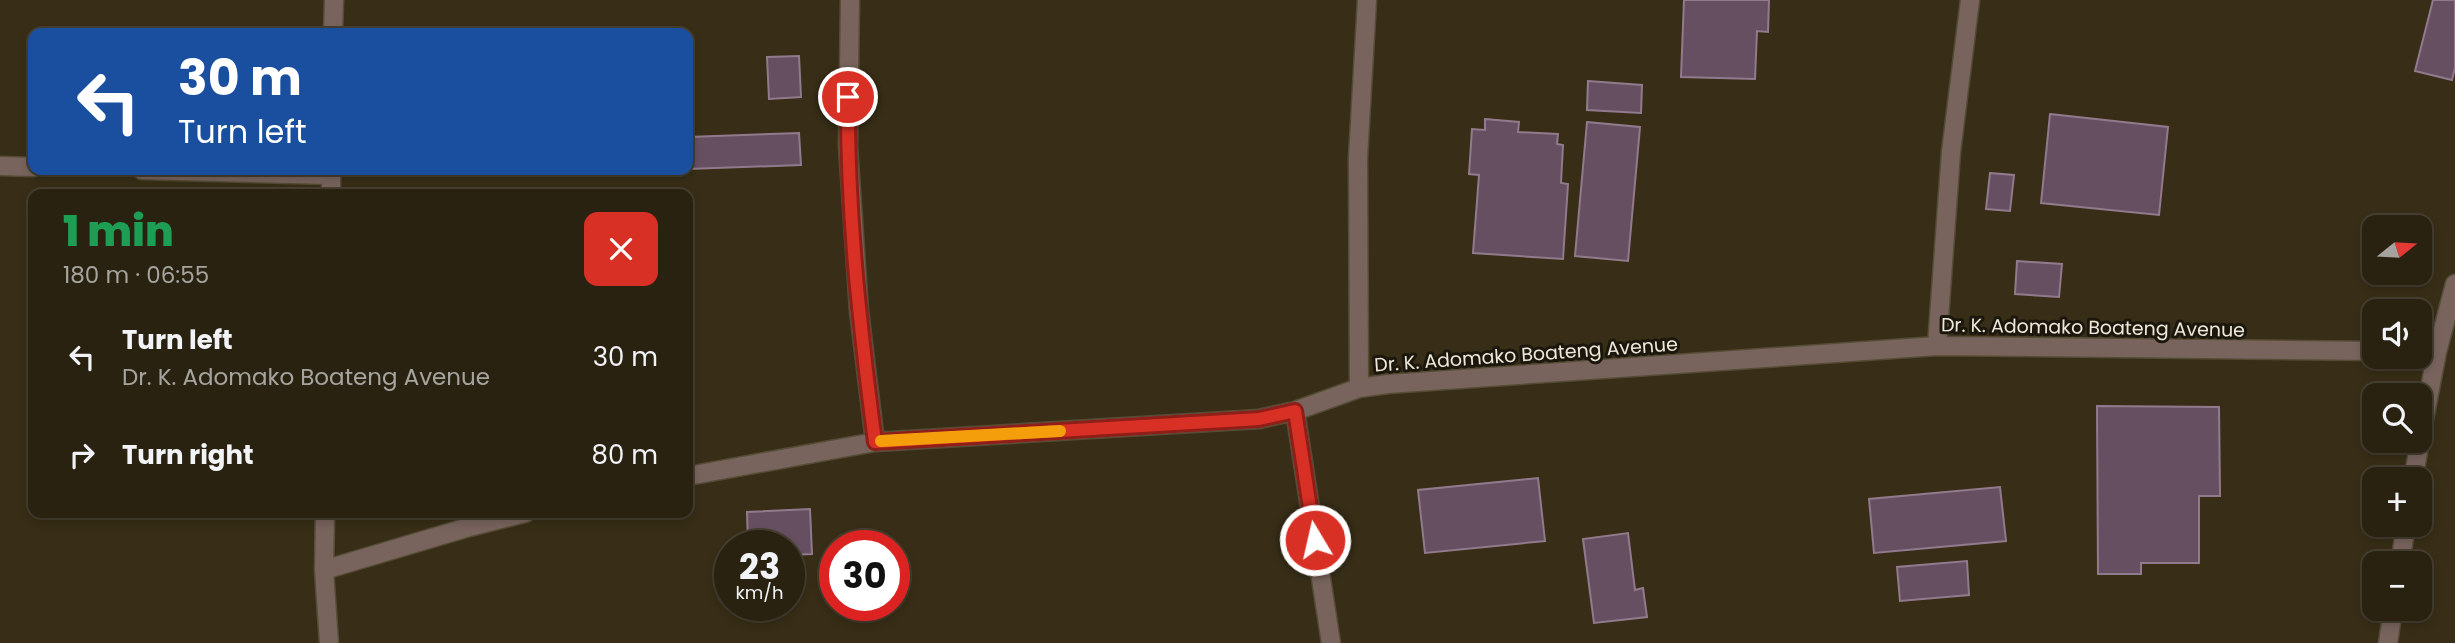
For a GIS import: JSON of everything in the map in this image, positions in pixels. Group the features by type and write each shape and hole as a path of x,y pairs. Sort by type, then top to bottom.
{"street":[{"path":"333,28 334,0"},
{"path":"849,0 848,146 859,311 875,442"},
{"path":"1359,388 1358,158 1367,0"},
{"path":"1937,346 1951,152 1970,0"},
{"path":"0,166 28,167"},
{"path":"2432,342 2455,284"},
{"name":"Dr. K. Adomako Boateng Avenue","path":"693,475 875,442 1259,419 1295,411 1359,388 1402,383 1937,346 2362,351"},
{"path":"1295,411 1331,643"},
{"path":"325,518 324,570 329,643"},
{"path":"324,570 505,518"},
{"path":"2388,643 2391,621"}],"building":[{"path":"1684,0 1769,0 1768,32 1757,31 1755,79 1681,77"},
{"path":"2433,0 2455,0 2455,68 2452,80 2415,71"},
{"path":"799,56 801,97 769,99 767,57"},
{"path":"1588,81 1642,85 1641,113 1587,110"},
{"path":"2050,114 2168,127 2159,215 2041,203"},
{"path":"1485,119 1519,122 1518,132 1558,134 1557,144 1563,145 1561,183 1568,184 1563,259 1473,253 1479,175 1469,174 1472,129 1485,130"},
{"path":"1587,122 1640,127 1628,261 1575,256"},
{"path":"799,133 801,165 693,169 693,137"},
{"path":"1990,173 2014,175 2010,211 1986,209"},
{"path":"2017,261 2062,264 2059,297 2015,294"},
{"path":"2097,406 2219,407 2220,496 2199,496 2199,563 2141,563 2141,574 2098,574"},
{"path":"1538,478 1545,541 1425,553 1418,490"},
{"path":"2000,487 2006,541 1874,553 1869,499"},
{"path":"810,509 812,554 805,554 805,530 748,530 747,512"},
{"path":"1628,533 1635,590 1643,588 1647,617 1594,623 1583,539"},
{"path":"1967,561 1969,595 1900,601 1897,567"}],"slow traffic":[{"path":"881,441 1060,431"}],"route":[{"path":"848,97 848,146 859,311 875,442 1259,419 1295,411 1315,540"}]}
